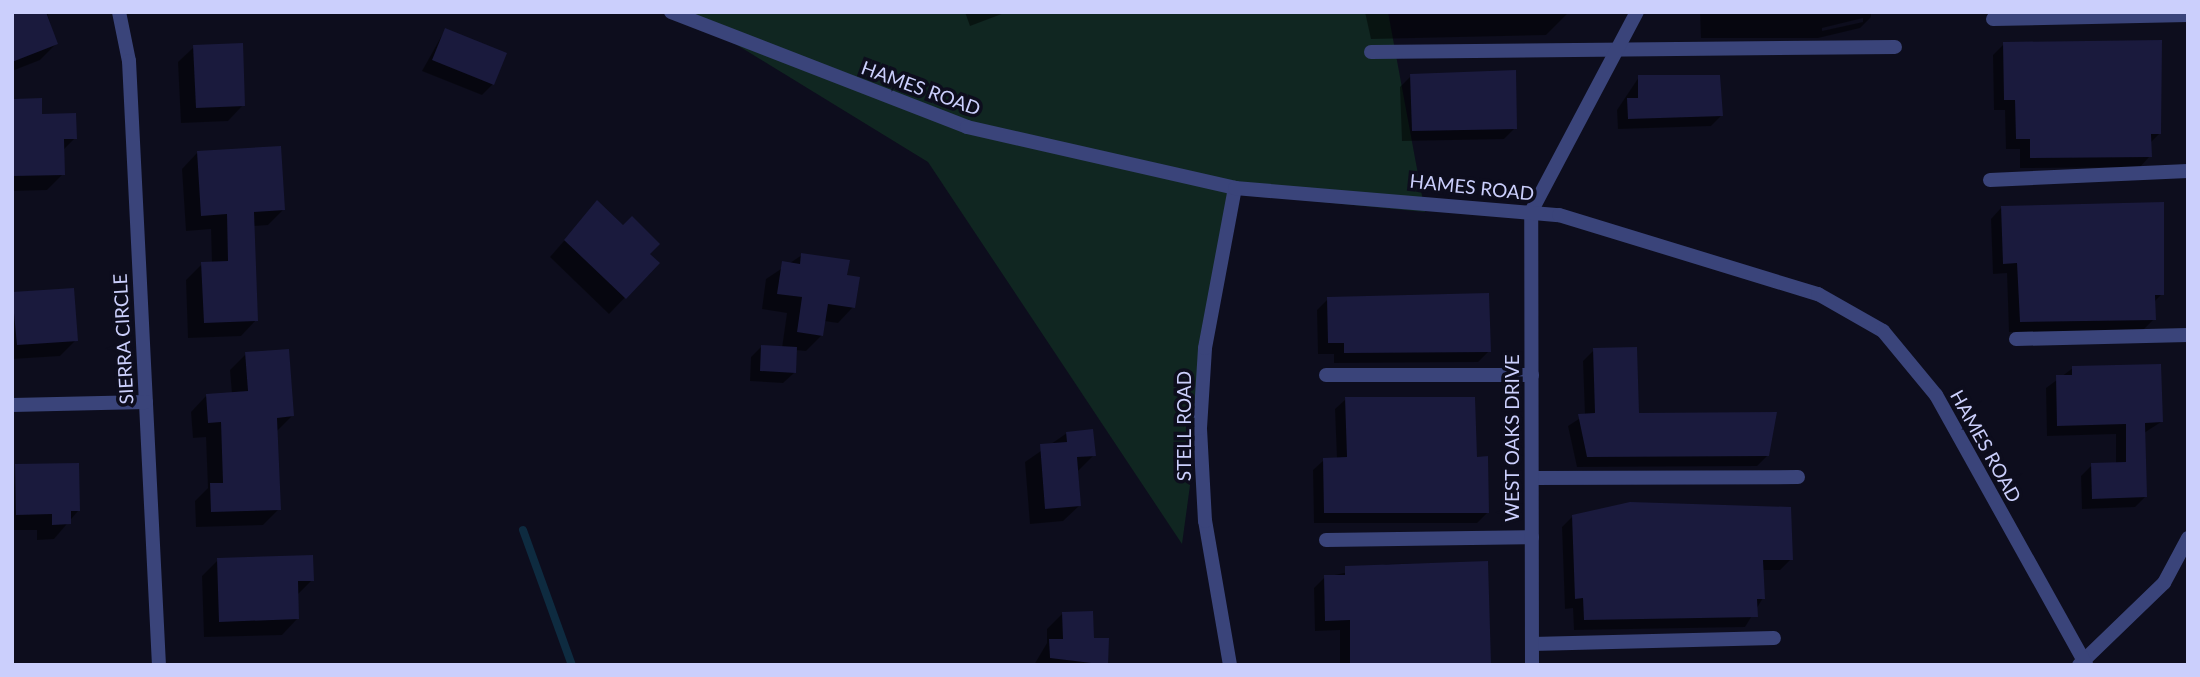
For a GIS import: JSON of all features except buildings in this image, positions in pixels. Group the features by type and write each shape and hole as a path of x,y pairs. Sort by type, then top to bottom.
{"street":[{"name":"SIERRA CIRCLE","path":"119,12 129,61 159,665"},
{"name":"HAMES ROAD","path":"671,12 967,127 1235,188 1531,212 1634,233 1818,294 1883,331 1936,395 1973,455 2083,663"},
{"path":"1531,212 1637,12"},
{"path":"1993,19 2188,15"},
{"path":"1371,52 1616,52 1895,47"},
{"path":"1990,180 2188,171"},
{"name":"STELL ROAD","path":"1230,665 1205,521 1200,428 1205,348 1235,188"},
{"name":"WEST OAKS DRIVE","path":"1531,212 1532,665"},
{"path":"2016,339 2188,335"},
{"path":"1326,375 1532,375"},
{"path":"12,405 146,402"},
{"path":"1532,478 1798,477"},
{"path":"1326,540 1532,537"},
{"path":"2083,663 2164,583 2188,538"},
{"path":"1532,644 1774,638"}],"green space":[{"path":"683,12 1388,12 1425,212 1230,193 1182,544 928,162"}],"waterway":[{"path":"523,530 572,665"}]}
